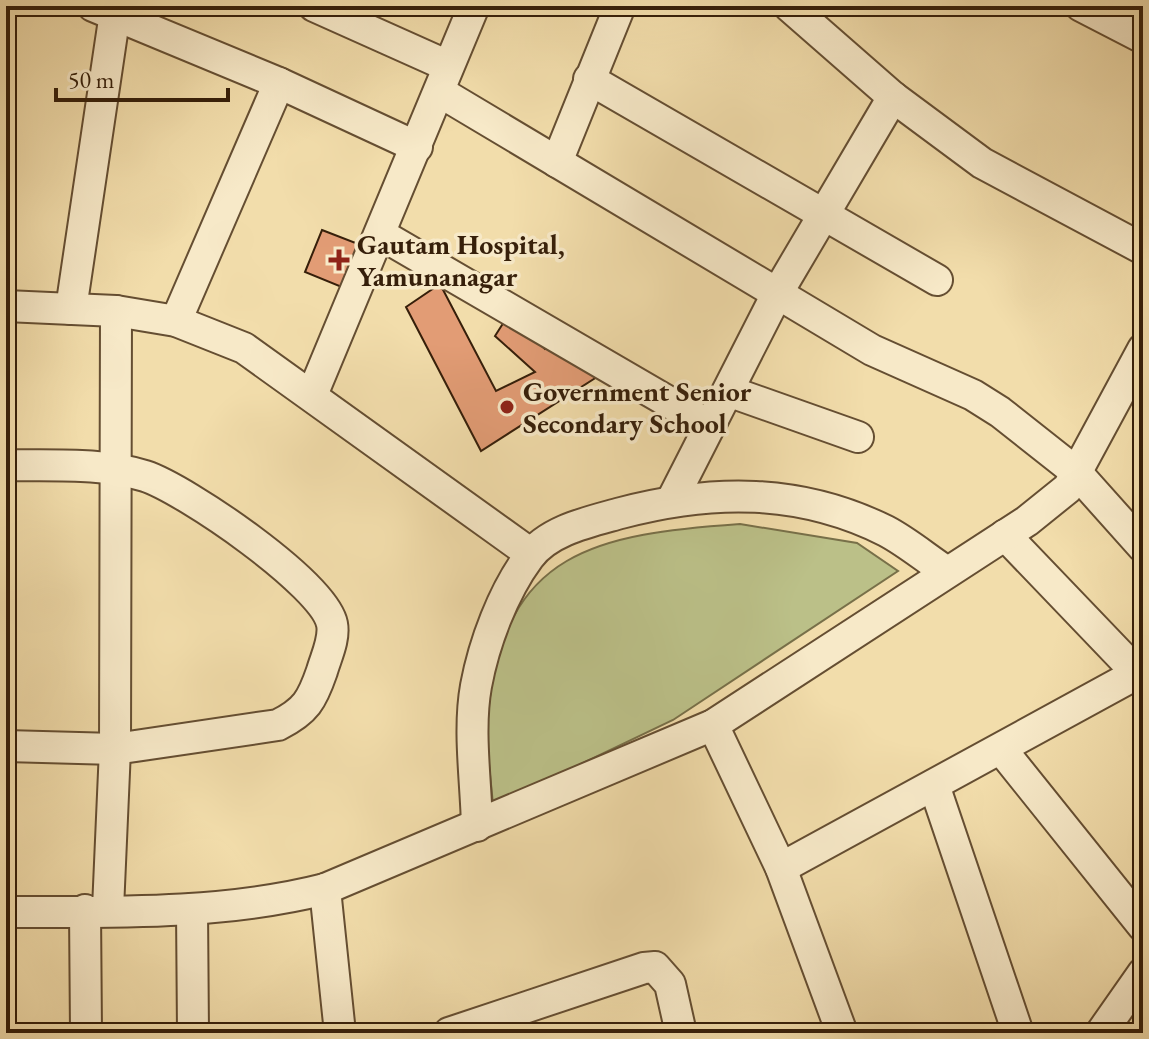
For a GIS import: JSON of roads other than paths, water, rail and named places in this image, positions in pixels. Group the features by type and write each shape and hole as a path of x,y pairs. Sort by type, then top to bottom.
{"street":[{"path":"314,6 361,17 557,162 872,350 973,395 1038,440 1076,472 1143,547"},
{"path":"312,395 474,6"},
{"path":"557,162 620,6"},
{"path":"789,6 821,18 893,97 982,163 1143,249"},
{"path":"1081,6 1143,38"},
{"path":"71,309 104,9 279,83 417,147"},
{"path":"589,79 822,217 937,280"},
{"path":"176,321 279,83"},
{"path":"672,500 778,292 893,97"},
{"path":"380,234 710,426"},
{"path":"6,306 116,311 176,321 244,348 531,554"},
{"path":"86,1033 96,910 115,749 116,311"},
{"path":"6,912 192,909 290,898 325,889 713,725 1005,535 1068,488 1076,472 1132,398 1143,349"},
{"path":"728,391 858,437"},
{"path":"6,465 118,471 144,476 199,502 313,594 327,609 333,627 314,693 301,714 278,725 115,749 6,746"},
{"path":"477,826 476,687 508,589 531,554 557,534 672,500 719,495 785,497 832,508 888,532 947,572"},
{"path":"781,868 1141,676 1005,535"},
{"path":"713,725 781,868 842,1033"},
{"path":"1001,749 1143,926"},
{"path":"934,785 1018,1033"},
{"path":"325,889 340,1033"},
{"path":"192,909 193,1033"},
{"path":"449,1033 655,967 670,984 681,1033"},
{"path":"1101,1033 1143,973"}],"place":[{"name":"Gautam Hospital, Yamunanagar","path":"339,260"},
{"name":"Government Senior Secondary School","path":"507,407"}]}
